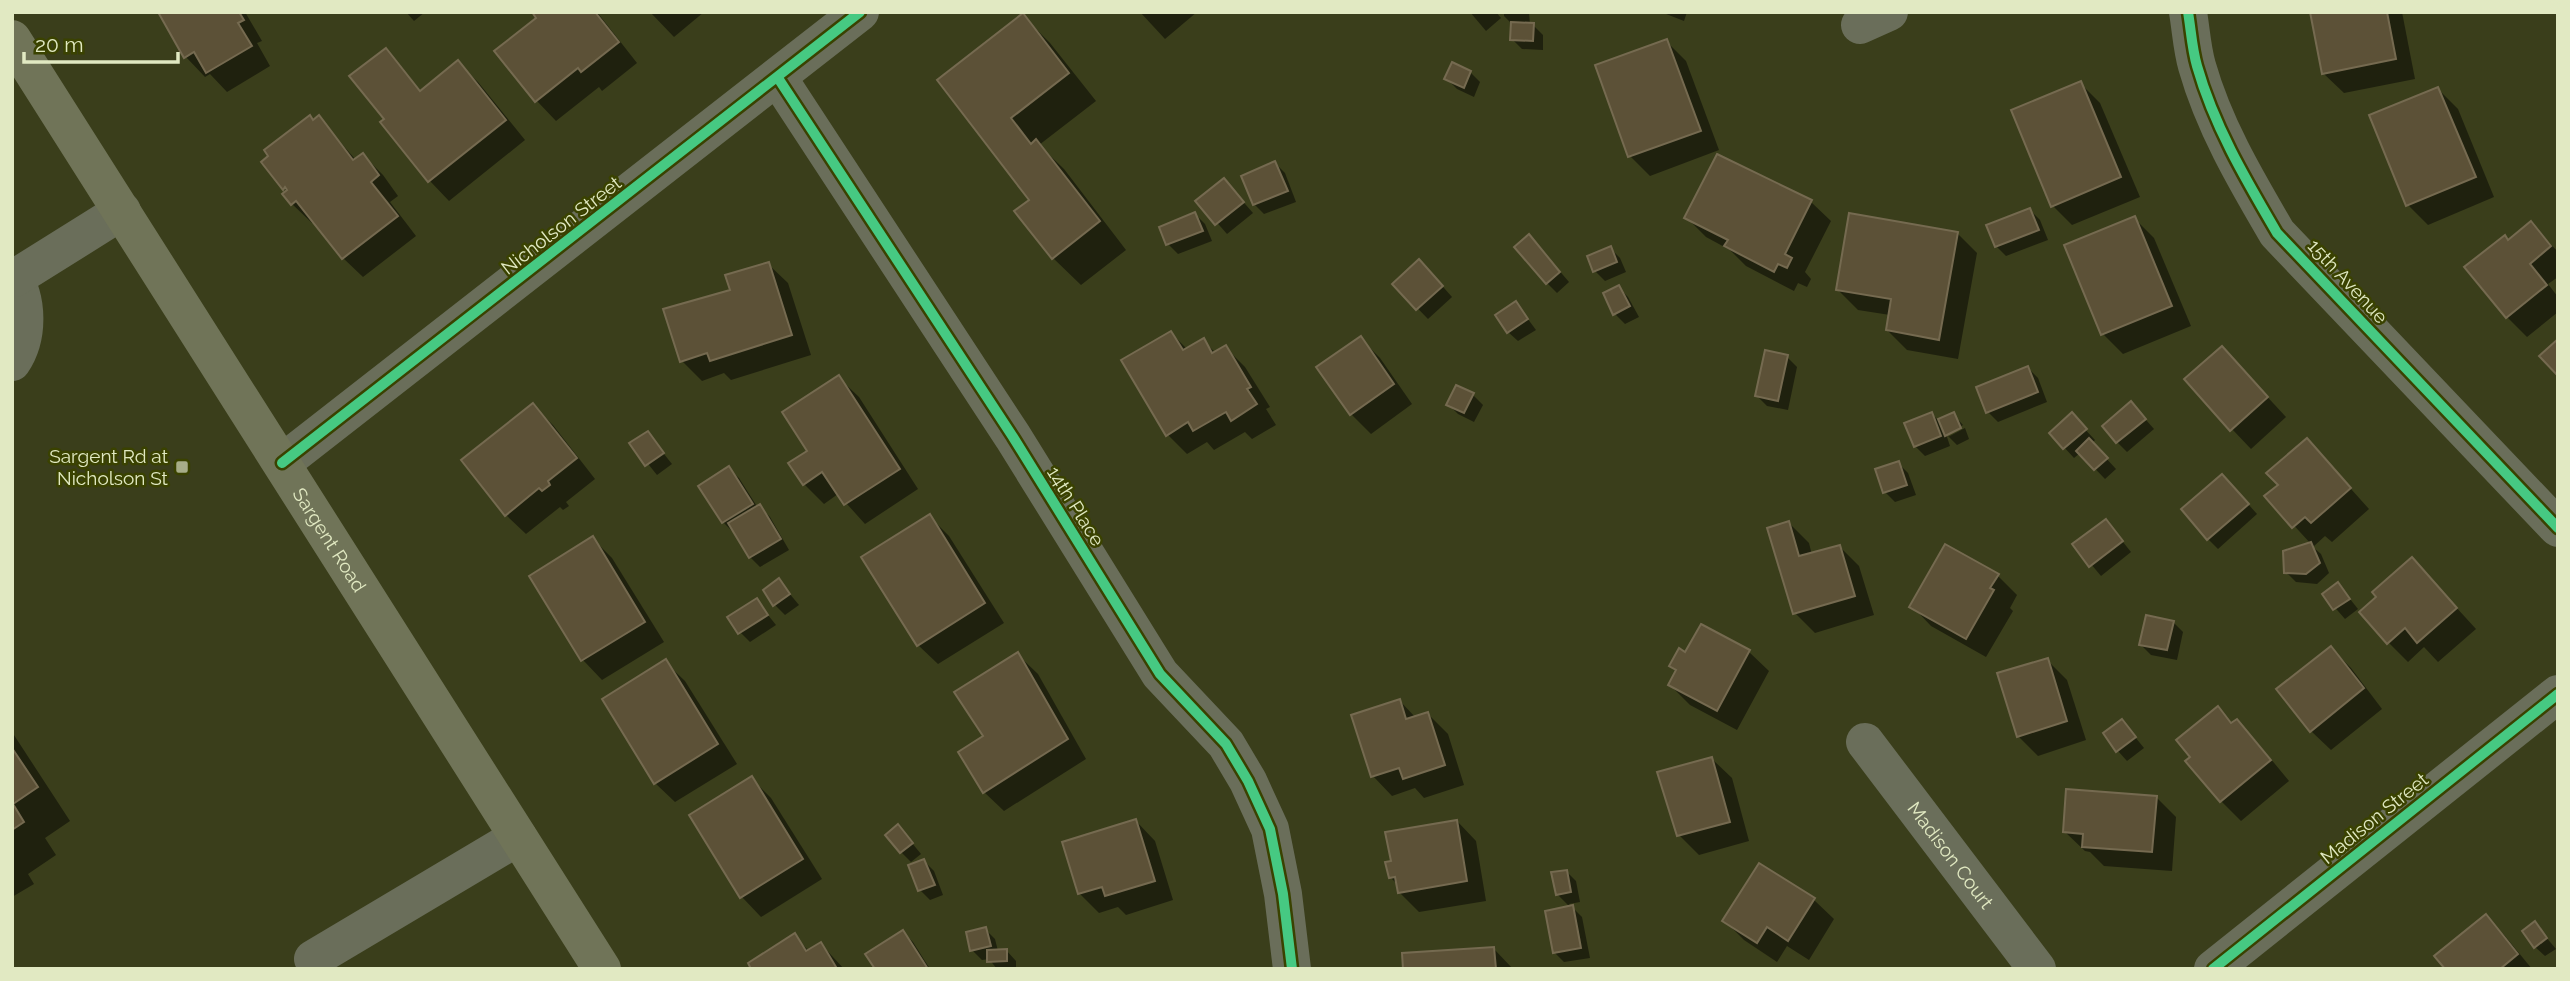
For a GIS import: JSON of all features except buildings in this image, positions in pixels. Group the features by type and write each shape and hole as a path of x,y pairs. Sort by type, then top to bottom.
{"main road":[{"name":"Sargent Road","path":"12,39 602,969"}],"street":[{"name":"Nicholson Street","path":"282,464 860,12"},
{"name":"15th Avenue","path":"2188,12 2196,65 2218,123 2245,179 2277,233 2558,528"},
{"name":"14th Place","path":"778,78 1013,437 1160,674 1226,744 1248,781 1270,829 1283,894 1292,969"},
{"path":"12,362 17,356 24,330 23,303 13,276 122,211"},
{"name":"Madison Street","path":"2213,969 2558,694"},
{"name":"Madison Court","path":"1865,742 2037,969"},
{"path":"313,959 518,837"}],"cycle path":[{"path":"282,463 860,12"},
{"path":"2188,12 2195,60 2212,110 2277,233 2558,528"},
{"path":"778,78 1013,437 1160,674 1226,744 1248,781 1270,829 1283,894 1292,969"},
{"path":"2213,969 2558,694"}],"place":[{"name":"Sargent Rd at Nicholson St","path":"182,467"}]}
